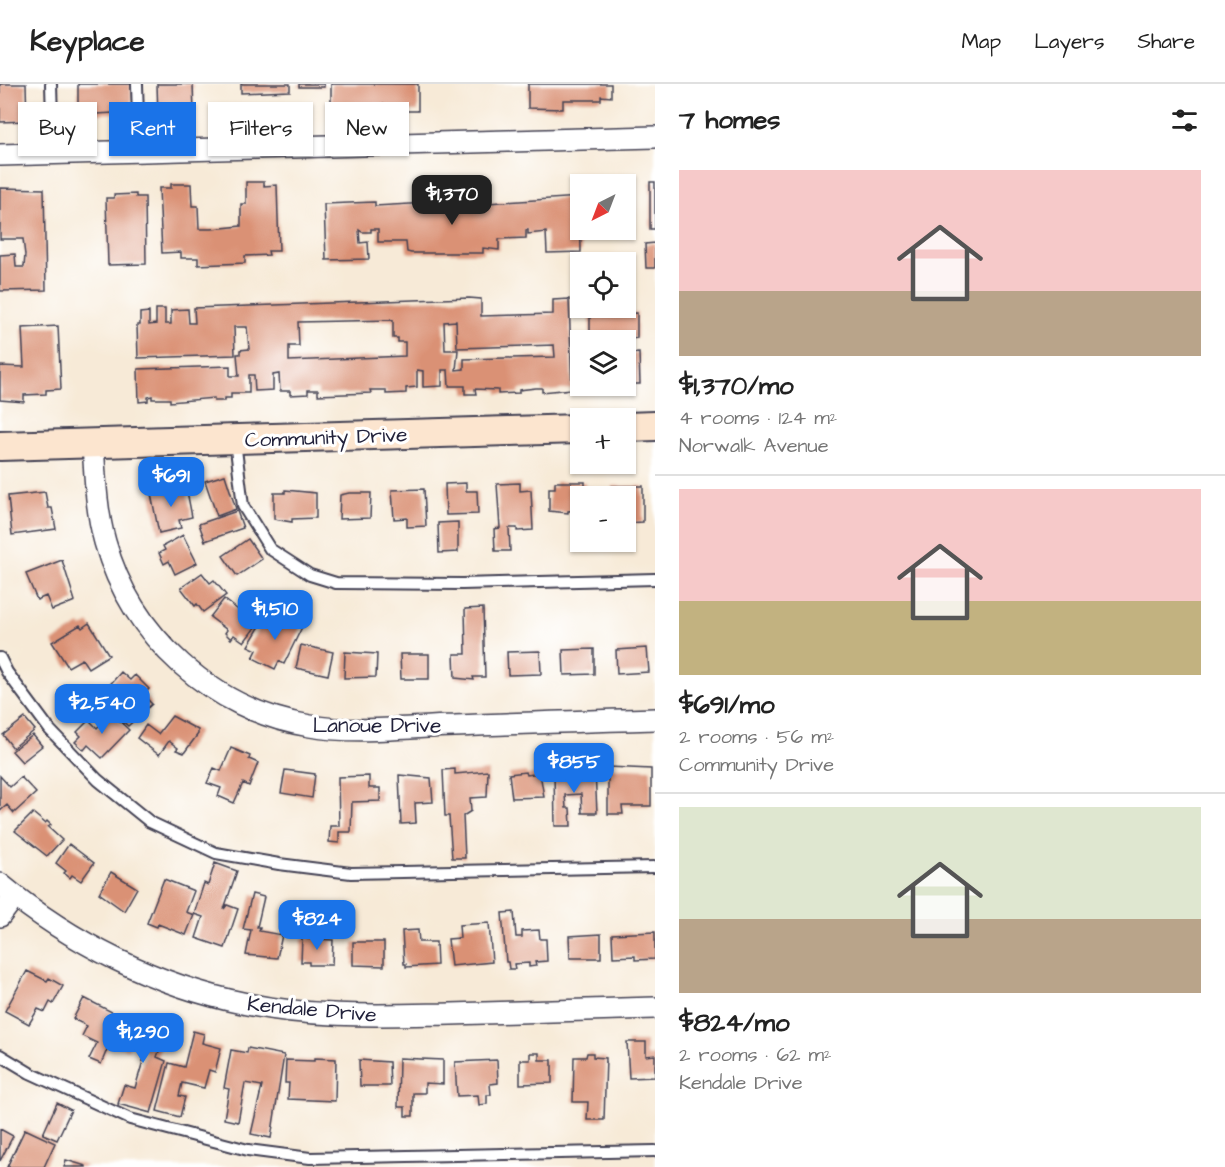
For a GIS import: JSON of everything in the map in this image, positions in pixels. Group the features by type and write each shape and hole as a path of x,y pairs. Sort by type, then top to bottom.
{"street":[{"path":"196,150 655,138"},
{"path":"0,155 18,154"},
{"path":"636,427 655,426"},
{"name":"Community Drive","path":"0,446 570,429"},
{"name":"Lanoue Drive","path":"93,443 99,517 105,542 123,589 150,632 167,651 185,669 231,700 282,720 337,729 655,719"},
{"path":"0,916 7,890"},
{"name":"Kendale Drive","path":"7,890 86,943 127,965 177,985 247,1004 346,1016 655,1008"}],"lane":[{"path":"51,84 52,102"},
{"path":"137,84 138,102"},
{"path":"235,439 243,506 270,549 310,576 336,583 462,584 655,579"},
{"path":"0,658 7,672 50,730 98,780 150,822 216,853 351,873 655,867"},
{"path":"0,1055 39,1078 130,1119 248,1150 310,1158 655,1150"}],"building":[{"path":"0,84 26,84 26,102 18,102 18,121 0,122"},
{"path":"78,84 131,84 132,102 109,102 109,113 97,114 97,102 78,102"},
{"path":"157,84 193,84 194,102 158,102"},
{"path":"241,84 290,84 290,91 241,93"},
{"path":"299,84 324,84 324,87 299,87"},
{"path":"331,84 418,84 418,111 409,111 409,102 331,102"},
{"path":"528,84 611,84 611,97 601,96 601,100 563,100 563,109 528,108"},
{"path":"246,182 264,182 264,186 277,185 279,251 268,251 269,255 245,256 245,263 198,265 198,258 181,258 181,252 162,253 159,188 171,188 171,184 191,184 192,206 198,206 199,229 212,229 241,226 241,204 246,204"},
{"path":"650,182 655,182 655,229 650,229"},
{"path":"0,188 44,189 46,290 0,291 0,255 15,254 16,267 24,267 25,255 23,239 0,239"},
{"path":"136,194 136,197 145,197 146,264 108,265 106,198 114,198 114,195"},
{"path":"570,198 570,240 581,240 581,252 547,253 546,232 528,234 526,230 526,238 499,239 499,250 483,248 483,253 411,253 407,252 406,242 378,242 378,229 371,229 371,232 359,230 360,243 368,242 369,259 326,260 324,204 375,202 375,206 445,202 445,205 462,204 461,201 488,200 488,203"},
{"path":"655,243 655,268 646,268 645,244"},
{"path":"469,298 481,299 481,316 553,314 553,300 569,299 570,389 542,392 542,388 536,388 519,390 519,393 498,394 498,390 475,389 476,394 465,394 465,386 449,386 448,370 442,370 442,386 423,387 423,371 417,370 417,387 406,388 406,393 386,394 386,390 370,390 371,393 318,395 318,390 308,390 308,394 290,395 290,391 280,391 279,374 273,375 273,390 255,391 254,375 249,375 249,393 231,393 231,398 224,398 224,401 214,401 214,398 170,402 170,399 152,399 152,396 148,397 148,401 139,402 138,369 230,366 230,376 239,376 237,354 240,354 240,350 249,349 247,327 234,327 235,355 138,358 137,325 140,325 140,313 149,312 149,325 156,324 156,309 165,309 165,324 171,324 171,310 188,309 189,323 195,323 194,308","holes":["393,320 393,338 398,338 398,342 405,342 405,356 289,361 289,346 299,346 298,322","456,321 457,348 554,345 555,357 464,359 464,369 456,370 458,350 445,350 444,322"]},
{"path":"636,313 637,338 636,330 590,330 590,318 636,318"},
{"path":"58,326 61,389 46,390 46,394 24,395 24,402 0,400 0,366 24,367 22,328"},
{"path":"636,353 639,353 640,384 636,384"},
{"path":"225,475 236,509 217,516 205,481"},
{"path":"555,482 585,482 585,486 570,486 570,511 568,513 549,511 549,488 555,488"},
{"path":"466,483 466,491 477,491 478,514 446,515 445,484"},
{"path":"520,483 520,491 531,490 533,530 517,531 517,528 509,528 510,551 495,551 494,529 500,528 497,484"},
{"path":"186,486 192,517 179,520 181,528 159,533 151,494"},
{"path":"636,486 643,486 643,522 636,522"},
{"path":"424,489 426,526 407,527 407,518 394,519 392,490"},
{"path":"285,490 316,493 316,518 292,519 292,522 274,519 274,493 285,493"},
{"path":"45,492 48,508 52,508 56,529 12,535 8,496"},
{"path":"371,493 370,518 339,519 340,495"},
{"path":"237,511 243,528 205,541 199,524"},
{"path":"458,522 458,552 439,553 438,523"},
{"path":"183,535 197,563 175,574 169,561 164,564 159,553 165,550 163,546"},
{"path":"248,539 262,559 237,576 223,556"},
{"path":"62,560 75,601 52,610 46,596 37,600 26,574"},
{"path":"202,573 210,583 214,580 226,595 203,612 197,604 195,606 181,588"},
{"path":"224,599 246,616 250,616 248,618 257,625 244,642 234,635 231,639 225,633 227,630 210,617"},
{"path":"483,608 485,677 473,677 474,680 455,678 454,654 466,654 465,609"},
{"path":"275,613 302,627 284,664 279,661 275,669 253,658 257,650 248,646 263,621 270,624"},
{"path":"89,623 109,655 88,668 82,659 68,667 52,642 80,625 82,628"},
{"path":"301,645 333,652 328,675 296,668"},
{"path":"647,648 649,672 617,674 616,650"},
{"path":"594,649 594,674 564,675 563,650"},
{"path":"540,651 541,674 508,675 507,652"},
{"path":"345,652 377,654 376,677 344,678"},
{"path":"400,654 429,654 429,679 401,679"},
{"path":"121,672 130,680 135,675 149,689 143,695 152,704 128,726 106,706 114,697 106,689"},
{"path":"111,713 129,730 102,758 88,745 84,750 75,742 81,736 77,732 89,720 97,728"},
{"path":"172,716 198,730 198,734 184,753 176,750 178,748 169,741 159,755 137,738 146,725 158,734"},
{"path":"25,718 35,730 13,748 3,735"},
{"path":"33,735 42,746 22,762 12,751"},
{"path":"231,748 250,756 249,759 258,763 249,786 243,783 234,803 218,796 221,788 207,783 214,768 221,771"},
{"path":"608,767 651,769 651,806 622,806 623,814 608,814"},
{"path":"455,769 455,774 488,771 487,797 470,798 471,811 463,816 465,858 452,858 449,816 445,816 443,770"},
{"path":"285,770 315,774 312,798 281,793"},
{"path":"595,771 597,813 582,813 581,794 565,795 566,808 570,808 571,826 555,826 554,772"},
{"path":"526,772 527,775 540,773 544,797 512,798 509,774"},
{"path":"399,775 431,778 433,802 415,803 416,823 401,824"},
{"path":"0,776 10,787 21,777 36,793 14,813 7,805 0,811"},
{"path":"369,776 369,788 380,788 380,801 352,802 351,832 339,832 339,843 329,842 330,826 339,826 338,777"},
{"path":"33,813 45,823 47,821 51,825 48,827 62,840 47,856 15,831"},
{"path":"69,844 94,863 81,881 72,875 70,878 64,873 66,871 56,863"},
{"path":"215,863 237,871 224,909 227,905 238,909 225,948 196,938 203,917 194,914 204,883 208,885"},
{"path":"111,872 137,888 124,911 99,893"},
{"path":"164,879 194,891 186,912 194,915 186,935 158,924 157,927 147,923"},
{"path":"252,894 264,897 257,927 260,927 259,931 282,935 277,958 246,955 251,930 243,929"},
{"path":"514,912 516,937 522,937 522,931 539,930 540,939 546,939 547,961 535,962 536,966 529,967 529,963 514,964 515,969 509,969 508,962 506,962 502,913"},
{"path":"489,923 492,962 451,966 448,939 460,938 459,925"},
{"path":"418,930 419,942 436,942 437,965 406,967 404,964 402,931"},
{"path":"655,932 655,959 635,960 635,956 613,957 612,934"},
{"path":"601,934 601,958 570,958 569,936"},
{"path":"311,936 315,936 315,939 333,940 332,965 309,965 309,962 301,962 302,938 310,939"},
{"path":"353,942 384,942 384,966 353,965"},
{"path":"27,971 47,981 49,978 63,986 53,1004 50,1002 45,1012 38,1009 29,1024 5,1011"},
{"path":"84,998 112,1012 110,1017 119,1021 101,1064 89,1059 97,1043 82,1036 87,1026 73,1019"},
{"path":"125,1018 148,1027 150,1023 167,1029 157,1057 166,1061 151,1113 118,1104 124,1085 135,1088 146,1051 130,1044 128,1050 114,1045"},
{"path":"193,1031 204,1034 202,1043 221,1048 215,1072 209,1070 204,1088 182,1083 179,1096 185,1097 180,1117 157,1111 169,1063 184,1067"},
{"path":"627,1042 646,1042 646,1056 655,1055 655,1077 629,1078"},
{"path":"248,1048 284,1055 271,1138 251,1134 262,1086 245,1083 238,1122 224,1119 229,1089 224,1088 231,1050 247,1053"},
{"path":"530,1053 539,1053 539,1060 552,1060 552,1083 520,1084 520,1060 530,1060"},
{"path":"587,1053 593,1053 593,1057 606,1058 604,1120 587,1120 588,1102 573,1102 574,1057 586,1057"},
{"path":"314,1058 336,1059 335,1101 288,1099 289,1083 285,1083 286,1060 314,1061"},
{"path":"399,1058 443,1060 443,1084 425,1083 425,1093 413,1093 413,1116 405,1116 405,1107 398,1107"},
{"path":"359,1060 389,1062 390,1086 360,1086"},
{"path":"497,1060 498,1083 490,1084 491,1095 487,1095 487,1104 479,1105 478,1095 457,1096 455,1062"},
{"path":"57,1103 71,1110 57,1140 43,1134"},
{"path":"0,1129 13,1136 0,1161"},
{"path":"25,1129 55,1143 44,1167 7,1167"},
{"path":"66,1160 86,1166 86,1167 64,1167"}]}
